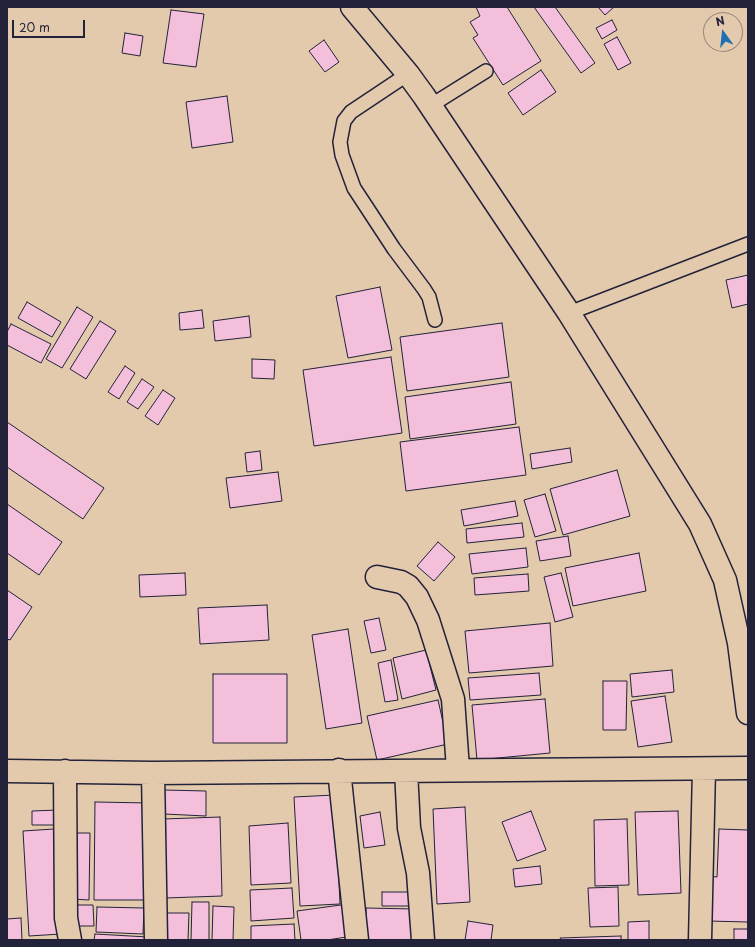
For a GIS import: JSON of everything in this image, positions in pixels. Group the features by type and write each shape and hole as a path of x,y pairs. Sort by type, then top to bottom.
{"street":[{"path":"352,7 408,74 430,106 569,313 700,524 725,580 739,643 748,713"},
{"path":"377,577 401,582 408,586 417,598 428,620 453,699 458,769"},
{"path":"7,771 153,773 339,770 406,771 458,769 748,768"},
{"path":"700,940 704,769"},
{"path":"339,770 357,940"},
{"path":"66,771 66,918 70,940"},
{"path":"406,771 409,828 418,873 423,940"},
{"path":"153,773 156,940"}],"lane":[{"path":"430,106 486,71"},
{"path":"408,74 351,112 344,121 340,142 342,155 354,188 394,249 429,297 435,320"},
{"path":"569,313 748,244"}],"building":[{"path":"476,7 507,7 541,61 503,85 473,38 478,35 470,22 480,16"},
{"path":"534,7 555,7 595,63 581,73"},
{"path":"598,7 614,7 605,15"},
{"path":"171,10 204,14 196,67 163,63"},
{"path":"612,20 617,30 602,39 596,28"},
{"path":"125,33 143,36 140,56 122,53"},
{"path":"617,37 631,63 618,70 604,44"},
{"path":"324,40 339,62 325,72 309,51"},
{"path":"541,70 556,92 523,115 508,93"},
{"path":"227,96 233,142 192,148 186,102"},
{"path":"748,275 748,304 732,308 726,280"},
{"path":"380,287 392,350 348,358 336,296"},
{"path":"27,302 61,322 52,337 18,318"},
{"path":"77,307 93,317 62,368 46,359"},
{"path":"202,310 204,328 180,330 179,313"},
{"path":"249,316 251,337 215,341 213,321"},
{"path":"100,321 116,331 86,379 70,369"},
{"path":"502,323 509,377 407,391 400,337"},
{"path":"11,324 51,344 41,363 7,345 7,332"},
{"path":"391,357 402,433 314,446 303,370"},
{"path":"252,359 275,360 274,379 252,378"},
{"path":"125,366 135,373 119,399 108,392"},
{"path":"142,379 154,387 138,409 127,402"},
{"path":"511,382 516,424 410,439 405,397"},
{"path":"163,390 175,398 158,425 145,416"},
{"path":"7,422 104,488 83,519 7,467"},
{"path":"519,427 526,475 406,491 400,442"},
{"path":"570,448 572,462 532,469 530,454"},
{"path":"260,451 262,470 247,472 245,453"},
{"path":"617,470 630,516 563,535 550,489"},
{"path":"278,472 282,501 230,508 226,478"},
{"path":"545,494 556,531 535,537 524,500"},
{"path":"515,501 518,516 464,526 461,510"},
{"path":"7,504 62,542 39,575 7,553"},
{"path":"522,523 524,537 467,543 466,529"},
{"path":"568,536 571,556 540,561 536,541"},
{"path":"438,542 455,557 434,581 417,566"},
{"path":"526,548 528,567 472,574 469,554"},
{"path":"639,553 646,591 573,606 565,568"},
{"path":"185,573 186,595 140,597 139,575"},
{"path":"561,573 573,617 555,622 544,577"},
{"path":"528,574 529,591 475,595 474,578"},
{"path":"7,590 32,607 10,640 7,639"},
{"path":"267,605 269,640 200,644 198,608"},
{"path":"379,618 386,650 371,653 364,621"},
{"path":"550,623 553,666 469,673 465,631"},
{"path":"348,629 362,723 326,729 312,635"},
{"path":"426,650 436,690 402,699 393,658"},
{"path":"391,660 398,700 385,702 378,663"},
{"path":"672,670 674,692 632,697 630,674"},
{"path":"539,673 541,695 470,700 468,678"},
{"path":"213,674 287,674 287,743 213,743"},
{"path":"603,681 627,681 626,730 603,730"},
{"path":"665,696 672,742 638,747 631,701"},
{"path":"545,699 550,753 477,760 472,705"},
{"path":"438,700 448,744 377,760 367,716"},
{"path":"164,790 206,791 206,816 164,814"},
{"path":"335,795 340,904 300,906 294,797"},
{"path":"95,802 149,803 149,900 94,900"},
{"path":"465,807 470,902 437,904 433,809"},
{"path":"58,810 58,825 32,825 32,811"},
{"path":"531,811 546,850 517,861 502,822"},
{"path":"678,811 681,893 638,895 635,812"},
{"path":"380,812 385,845 364,848 360,816"},
{"path":"220,817 222,896 165,898 163,819"},
{"path":"627,819 629,885 595,886 594,820"},
{"path":"288,823 291,883 251,885 249,826"},
{"path":"54,829 61,934 29,936 23,831"},
{"path":"719,829 748,830 748,922 708,921 709,876 717,877"},
{"path":"73,833 90,833 89,900 72,899"},
{"path":"540,866 542,884 515,887 513,869"},
{"path":"618,887 619,926 590,927 588,888"},
{"path":"292,888 294,918 251,921 250,890"},
{"path":"382,892 414,892 414,906 382,906"},
{"path":"192,902 209,902 209,940 191,940"},
{"path":"348,904 353,936 327,940 301,940 297,911"},
{"path":"73,905 93,905 94,926 73,926"},
{"path":"213,906 234,907 233,940 212,940"},
{"path":"97,907 144,908 143,934 96,932"},
{"path":"366,908 414,909 414,940 366,940"},
{"path":"165,913 189,913 188,940 165,940"},
{"path":"21,918 22,940 7,940 7,919"},
{"path":"468,921 493,925 491,940 465,940"},
{"path":"649,921 649,940 628,940 628,922"},
{"path":"294,924 295,940 251,940 251,926"},
{"path":"734,929 748,929 748,940 734,940"},
{"path":"95,934 148,937 147,940 94,940"},
{"path":"621,936 621,940 561,940 560,938"}]}
